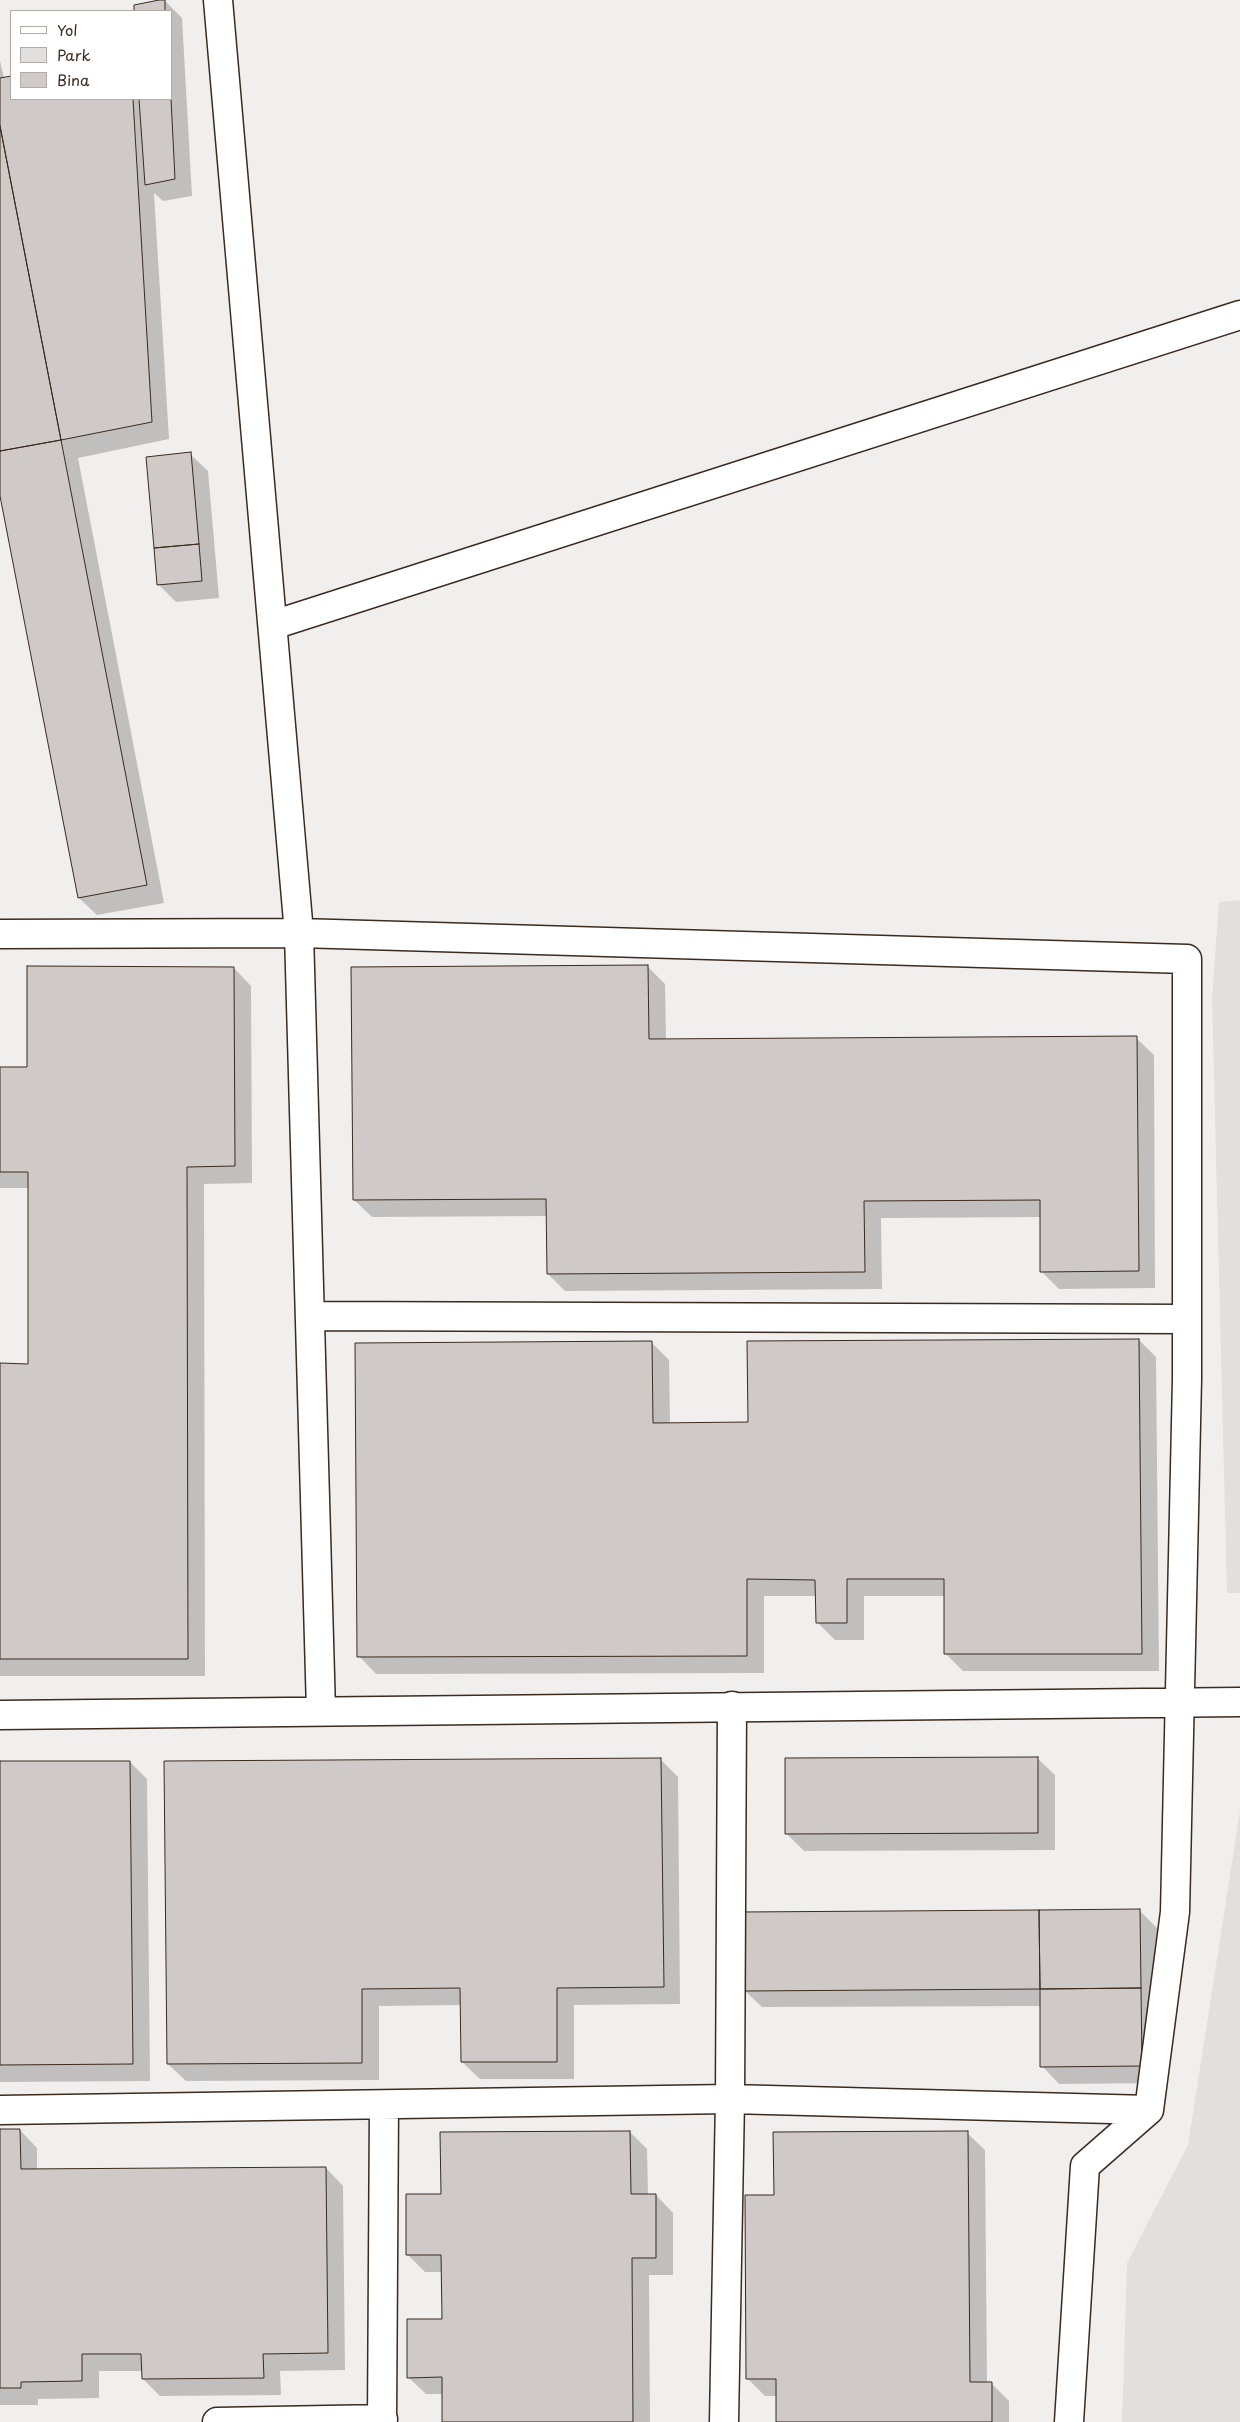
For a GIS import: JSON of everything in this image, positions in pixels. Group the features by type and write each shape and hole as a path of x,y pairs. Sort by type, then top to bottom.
{"street":[{"path":"218,0 299,933 321,1711"},
{"path":"272,624 1240,316"},
{"path":"0,934 299,933 1187,960 1187,1319 1175,1912 1149,2110 1085,2166 1069,2422"},
{"path":"310,1316 1187,1319"},
{"path":"0,1715 1180,1701 1240,1702"},
{"path":"724,2422 730,2099 732,1706"},
{"path":"0,2110 730,2099 1149,2110"},
{"path":"217,2422 383,2420 384,2105"}],"shaded area":[{"path":"0,0 1240,0 1240,2422 0,2422"}],"green space":[{"path":"1240,900 1240,1593 1227,1593 1212,998 1219,902"},
{"path":"1240,1811 1240,2422 1122,2422 1127,2263 1188,2145"}],"building":[{"path":"165,0 165,10 134,10 134,5"},
{"path":"10,76 10,100 133,100 152,422 61,440 0,126 0,78"},
{"path":"139,100 171,100 175,179 145,185"},
{"path":"0,126 61,440 0,451"},
{"path":"61,440 147,885 78,898 0,496 0,451"},
{"path":"191,452 199,544 154,548 146,457"},
{"path":"199,544 202,581 157,585 154,548"},
{"path":"648,965 649,1039 1137,1036 1139,1271 1040,1272 1040,1200 864,1201 865,1272 547,1274 546,1199 353,1200 351,967"},
{"path":"27,966 234,967 235,1166 187,1167 188,1659 0,1659 0,1363 28,1364 28,1172 0,1172 0,1067 27,1067"},
{"path":"1139,1339 1142,1654 944,1654 944,1579 847,1579 847,1623 816,1623 815,1580 747,1579 747,1656 357,1657 355,1343 652,1341 653,1423 748,1422 747,1341"},
{"path":"1038,1757 1038,1833 785,1834 785,1758"},
{"path":"661,1758 664,1987 557,1988 557,2062 461,2062 460,1988 362,1989 362,2063 167,2064 164,1761"},
{"path":"0,1761 130,1761 133,2064 0,2065"},
{"path":"1140,1909 1141,1988 1040,1989 1039,1910"},
{"path":"1039,1910 1040,1989 743,1991 742,1912"},
{"path":"1141,1988 1142,2066 1040,2067 1040,1989"},
{"path":"0,2129 20,2129 21,2169 326,2167 328,2353 263,2354 264,2378 142,2379 141,2354 82,2354 82,2381 21,2382 21,2388 0,2388"},
{"path":"630,2131 631,2194 656,2194 656,2258 632,2258 633,2422 442,2422 442,2377 407,2378 407,2319 442,2319 441,2255 406,2255 406,2194 441,2194 440,2132"},
{"path":"968,2131 970,2382 992,2382 992,2422 776,2422 776,2379 746,2379 745,2195 774,2195 773,2132"}]}
